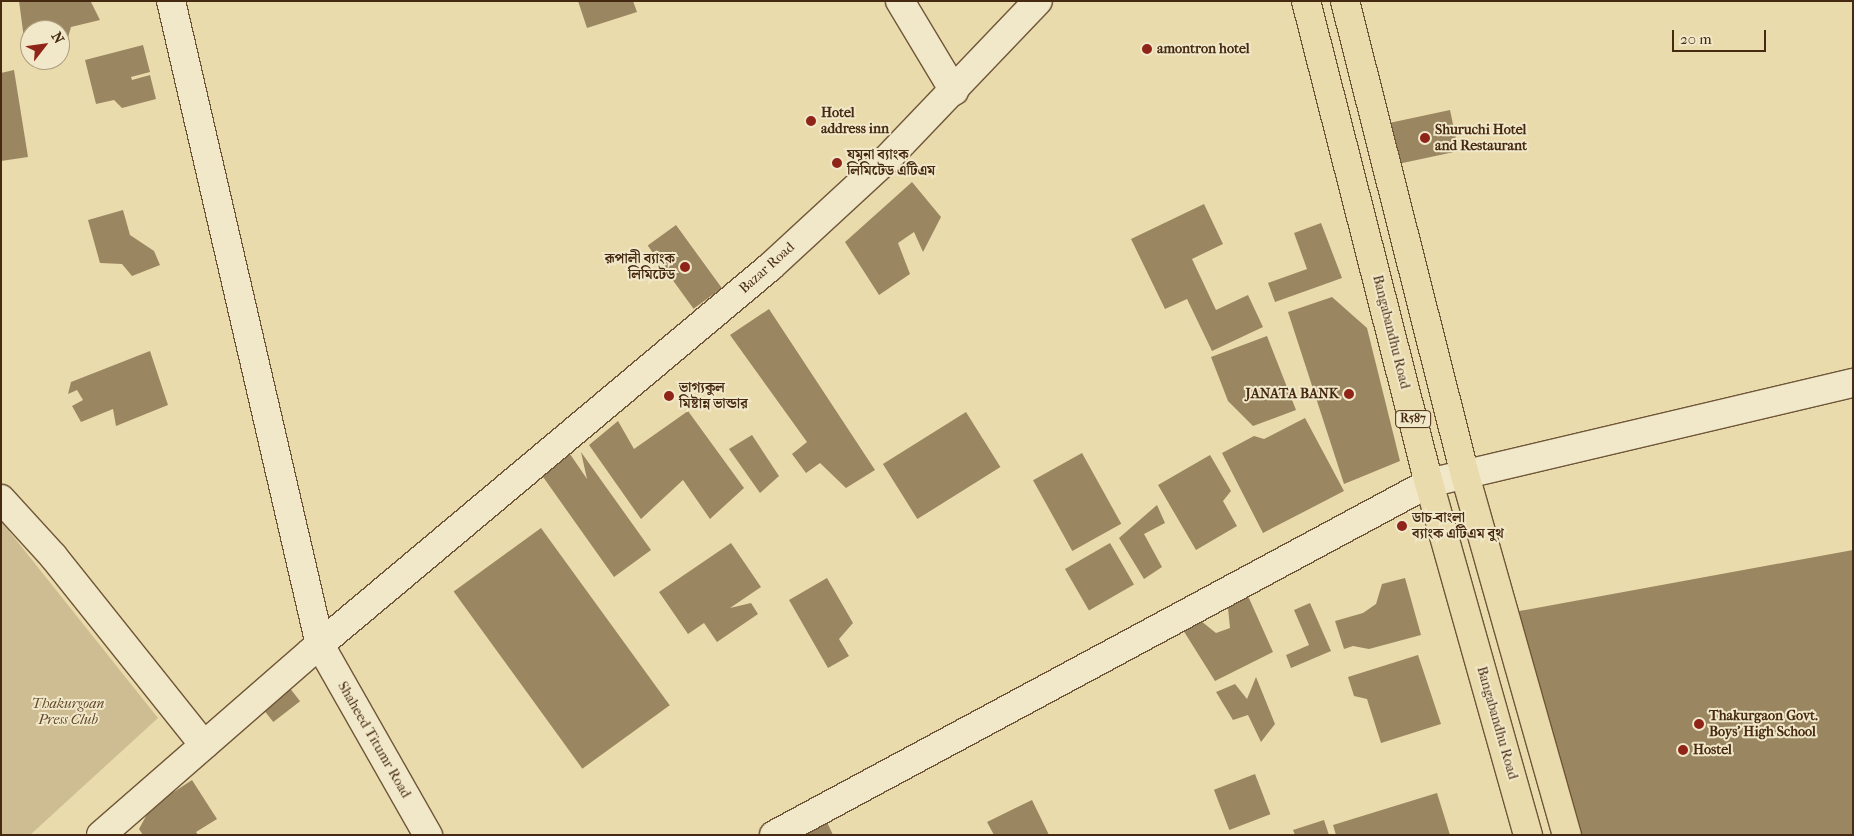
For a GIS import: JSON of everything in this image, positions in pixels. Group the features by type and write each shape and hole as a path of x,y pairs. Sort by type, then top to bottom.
{"main road":[{"name":"Bangabandhu Road","path":"1306,1 1429,483 1528,835"},
{"name":"R587","path":"1345,1 1465,475 1566,835"}],"street":[{"name":"Shaheed Titumr Road","path":"171,1 320,645 428,835"},
{"path":"900,1 954,91"},
{"name":"Bazar Road","path":"101,835 320,645 476,516 770,266 954,91 1038,1"},
{"path":"774,835 1429,483 1853,384"},
{"path":"1,499 53,556 204,745"}],"green space":[{"name":"Thakurgoan Press Club","path":"1,521 158,718 30,835 1,835"}],"building":[{"path":"19,1 91,2 100,20 71,27 70,30 70,20 22,20"},
{"path":"578,1 633,1 637,12 587,28"},
{"path":"143,45 150,72 131,77 132,80 150,75 156,99 122,108 114,100 96,104 85,60"},
{"path":"14,70 28,157 1,161 1,73"},
{"name":"Shuruchi Hotel and Restaurant","path":"1450,110 1459,151 1399,164 1390,123"},
{"path":"912,182 941,217 923,252 914,232 898,243 910,274 879,295 845,242"},
{"path":"1204,204 1223,244 1192,259 1216,310 1248,295 1263,327 1212,351 1187,299 1165,309 1131,239"},
{"path":"123,210 130,235 154,251 160,265 132,276 122,264 100,263 88,220"},
{"path":"1321,223 1342,278 1275,302 1268,283 1307,269 1294,233"},
{"name":"রূপালী ব্যাংক লিমিটেড","path":"676,225 722,288 694,309 648,246"},
{"name":"JANATA BANK","path":"1332,297 1367,328 1400,461 1344,484 1288,312"},
{"path":"769,309 875,470 846,488 820,463 806,473 792,454 807,442 730,335"},
{"path":"1267,336 1296,410 1253,426 1228,401 1211,357"},
{"path":"150,351 168,405 116,426 113,409 81,422 72,406 83,400 77,390 68,394 71,382"},
{"path":"688,411 744,488 710,519 683,480 641,519 589,445 618,421 634,449"},
{"path":"966,412 1000,467 917,519 883,464"},
{"path":"1305,418 1344,491 1263,533 1222,453 1254,436 1264,439"},
{"path":"752,435 779,476 760,493 729,449"},
{"path":"581,452 651,550 614,577 541,474 570,454 587,479"},
{"path":"1082,453 1121,524 1072,551 1033,480"},
{"path":"1210,455 1231,491 1223,501 1237,526 1196,550 1158,485"},
{"path":"1157,505 1165,523 1144,534 1162,567 1144,579 1119,538"},
{"path":"541,528 670,705 582,769 454,591"},
{"path":"731,543 761,587 730,608 751,603 758,614 717,642 704,623 688,634 659,592"},
{"path":"1110,543 1134,585 1089,611 1065,569"},
{"name":"Thakurgaon Govt. Boys' High School","path":"1853,550 1853,835 1575,835 1514,612"},
{"path":"827,578 853,623 839,639 849,656 828,668 789,600"},
{"path":"1405,578 1421,635 1369,649 1353,646 1344,649 1335,621 1363,613 1376,604 1382,584"},
{"path":"1248,596 1273,652 1215,681 1183,630 1201,621 1216,633 1230,628 1228,608"},
{"path":"1310,603 1331,651 1291,668 1286,655 1309,645 1294,610"},
{"path":"1418,655 1441,724 1381,743 1367,699 1354,696 1348,677"},
{"path":"1256,677 1275,724 1261,742 1248,715 1233,720 1216,692 1235,684 1247,699"},
{"path":"289,687 300,701 273,722 262,708"},
{"path":"1255,774 1270,814 1229,830 1214,790"},
{"path":"192,780 217,819 196,832 198,835 143,835 139,829 151,807"},
{"path":"1437,793 1450,835 1336,835 1333,825"},
{"path":"1032,800 1049,835 994,835 987,822"},
{"path":"826,820 833,835 793,835"},
{"path":"1324,820 1329,835 1295,835 1293,830"}],"place":[{"name":"amontron hotel","path":"1147,49"},
{"name":"Hotel address inn","path":"811,121"},
{"name":"Shuruchi Hotel and Restaurant","path":"1425,138"},
{"name":"যমুনা ব্যাংক লিমিটেড এটিএম","path":"837,163"},
{"name":"রূপালী ব্যাংক লিমিটেড","path":"685,267"},
{"name":"JANATA BANK","path":"1349,394"},
{"name":"ভাগ্যকুল মিষ্টান্ন ভান্ডার","path":"669,396"},
{"name":"ডাচ-বাংলা ব্যাংক এটিএম বুথ","path":"1402,526"},
{"name":"Thakurgaon Govt. Boys' High School","path":"1699,724"},
{"name":"Hostel","path":"1683,750"}]}
